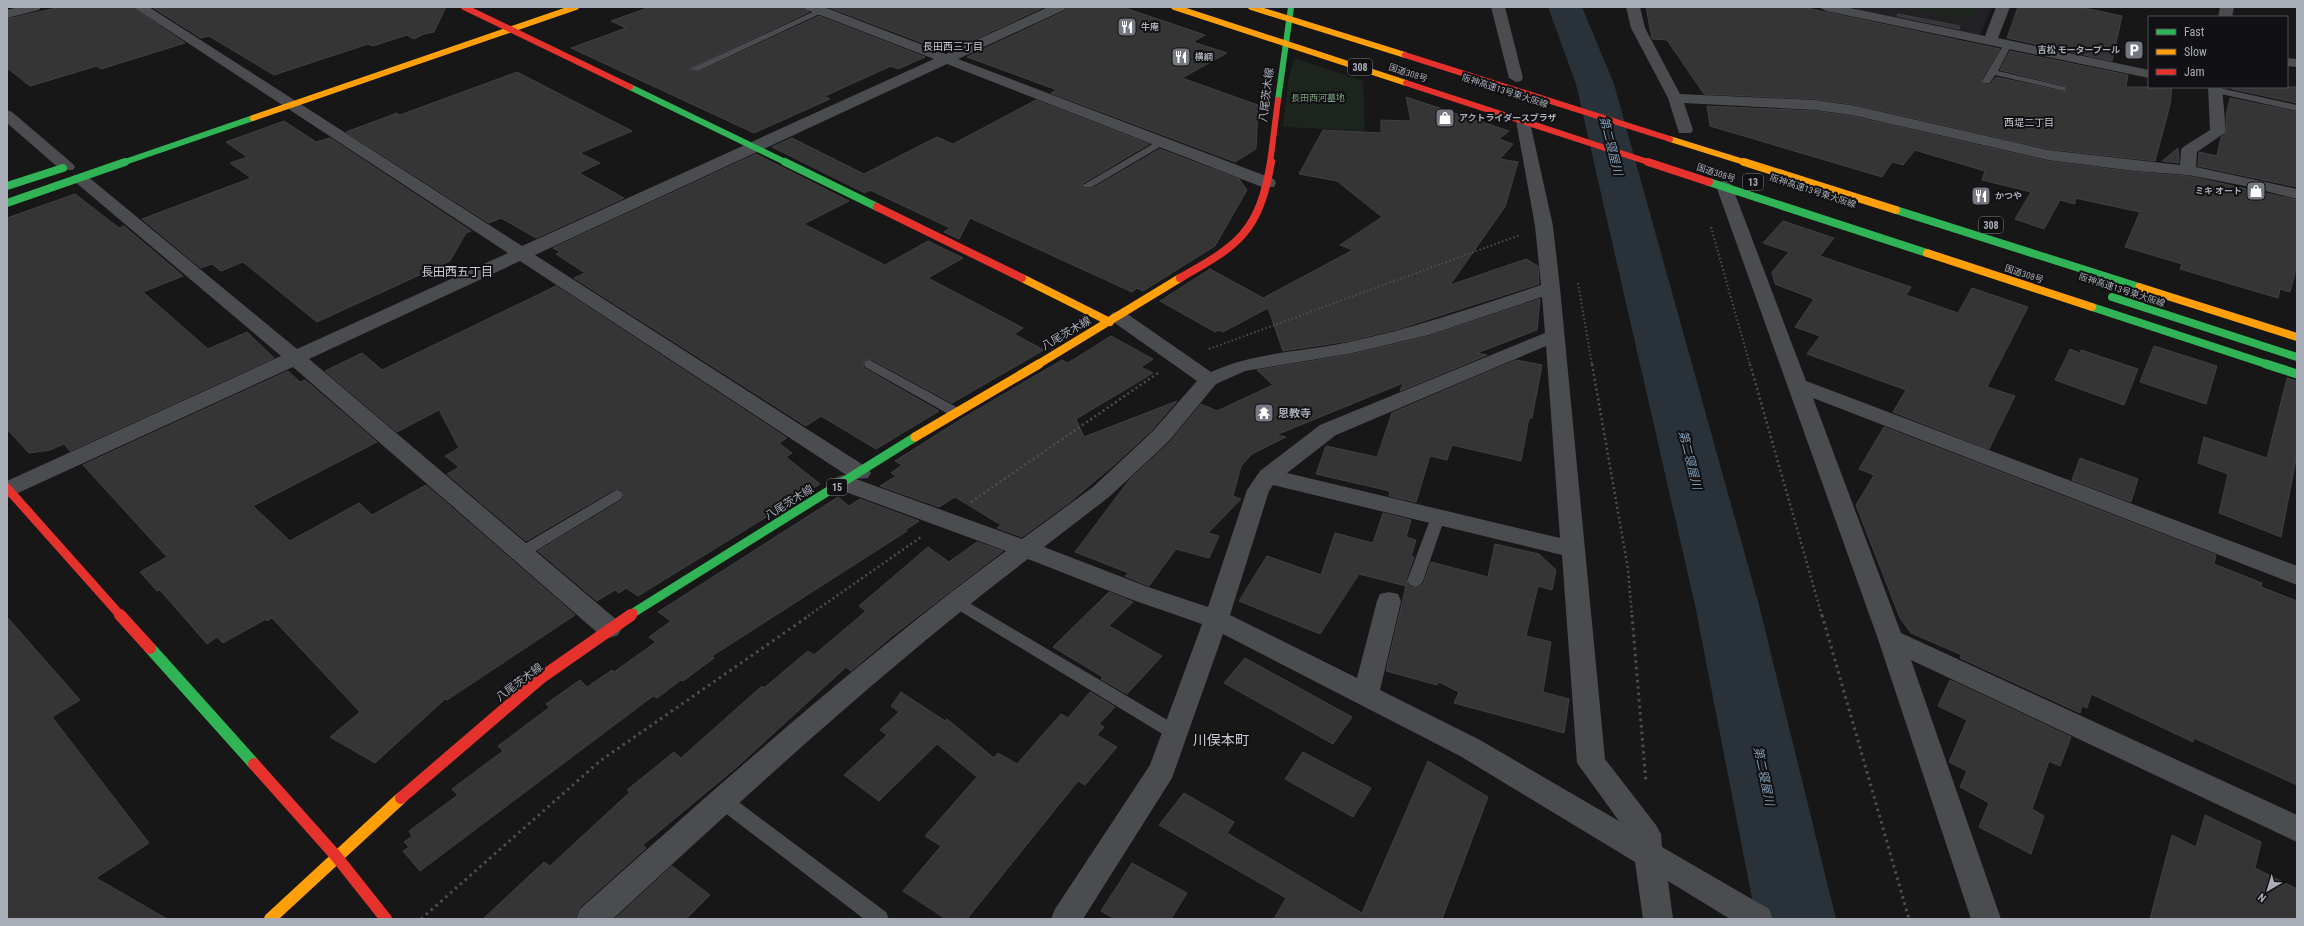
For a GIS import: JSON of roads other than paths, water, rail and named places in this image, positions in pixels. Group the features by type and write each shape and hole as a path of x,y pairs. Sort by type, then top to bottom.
{"main road":[{"path":"464,7 1115,319"},
{"path":"7,186 74,170 285,98 510,30 576,7"},
{"name":"国道308号","path":"1174,7 2297,374"},
{"name":"阪神高速13号東大阪線","path":"1251,7 2297,337"},
{"name":"八尾茨木線","path":"270,919 336,856 491,718 609,628 852,478 955,412 1115,319 1239,241 1252,224 1268,183 1284,43 1291,9"},
{"path":"480,27 510,17"},
{"path":"1277,29 1300,36"},
{"path":"263,101 285,98"},
{"path":"7,203 74,170"},
{"name":"阪神高速13号東大阪線","path":"2100,293 2297,357"},
{"path":"7,489 336,856 386,919"}],"street":[{"path":"7,14 34,7"},
{"path":"140,7 285,98 522,253 852,478 1027,549 1139,592 1216,619 1470,748 1758,919"},
{"path":"7,489 1059,7"},
{"path":"1498,7 1516,78"},
{"path":"1633,7 1638,28 1675,98 1683,130"},
{"path":"1826,7 2148,74"},
{"path":"1990,40 2003,7"},
{"path":"817,9 1268,183"},
{"path":"2188,170 2189,150 2218,132 2215,88"},
{"path":"1675,98 1816,105 1856,111 2048,154 2134,166 2188,170 2246,181 2297,194"},
{"path":"7,115 295,358 609,628"},
{"path":"1535,125 1551,288 1591,762 1646,834 1658,919"},
{"path":"1724,186 1891,639 1986,919"},
{"path":"591,919 722,800 956,601 1027,549 1106,487 1160,436 1209,380 1240,366 1348,348 1422,331 1551,288"},
{"path":"1115,319 1209,380"},
{"path":"1066,919 1162,770 1216,619 1258,490 1268,476 1328,430 1554,336"},
{"path":"1798,385 2297,576"},
{"path":"1268,476 1572,549"},
{"path":"1366,695 1389,601"},
{"path":"1891,639 2297,829"}],"lane":[{"path":"695,69 817,9"},
{"path":"1987,81 2008,44"},
{"path":"1992,72 2062,89"},
{"path":"2215,88 2297,108"},
{"path":"1088,185 1161,142"},
{"path":"870,364 955,412"},
{"path":"521,553 616,495"},
{"path":"1415,581 1438,517"},
{"path":"956,601 1175,733"},
{"path":"722,800 880,919"}],"waterway":[{"name":"第二寝屋川","path":"1565,7 1595,84 1727,605 1796,919"}],"place":[{"name":"牛庵","path":"1127,27"},
{"name":"吉松 モータープール","path":"2134,50"},
{"name":"横綱","path":"1181,57"},
{"name":"アクトライダースプラザ","path":"1445,118"},
{"name":"ミキ オート","path":"2256,191"},
{"name":"かつや","path":"1981,196"},
{"name":"恩教寺","path":"1264,413"}],"district":[{"name":"長田西三丁目","path":"953,46"},
{"name":"西堤二丁目","path":"2029,122"},
{"name":"長田西五丁目","path":"457,272"},
{"name":"川俣本町","path":"1221,740"}],"park label":[{"name":"長田西河墓地","path":"1318,98"}]}
